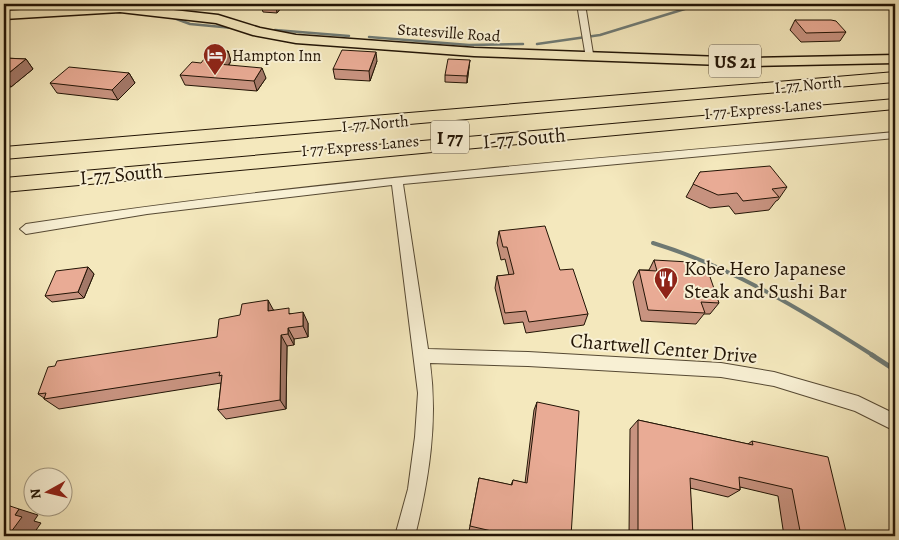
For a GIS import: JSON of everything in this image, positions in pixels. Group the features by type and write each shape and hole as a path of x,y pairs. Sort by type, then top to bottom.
{"highway":[{"name":"I-77 North","path":"4,153 895,77"},
{"name":"I 77 Express Lanes","path":"4,161 895,86"},
{"name":"I 77 Express Lanes","path":"4,176 895,96"},
{"name":"I-77 South","path":"4,184 895,104"},
{"path":"4,137 336,126"},
{"path":"4,194 130,174"}],"main road":[{"name":"Statesville Road","path":"4,15 120,8 140,9 218,19 258,32 296,39 591,58 742,62 895,59"}],"street":[{"path":"581,4 591,58"},
{"path":"26,229 147,210 397,181 895,135"},
{"path":"397,181 426,394 424,438 417,488 405,536"},
{"name":"Chartwell Center Drive","path":"421,356 528,359 720,370 774,379 858,404 895,423"}],"building":[{"path":"263,4 279,4 276,7 261,6"},
{"path":"795,20 836,21 846,32 806,33"},
{"path":"211,50 228,51 218,64 262,68 254,81 180,75 192,62 201,63"},
{"path":"342,50 376,52 369,71 333,69"},
{"path":"4,58 26,59 4,77"},
{"path":"448,59 470,60 467,76 445,75"},
{"path":"69,67 129,73 112,90 50,83"},
{"path":"770,166 787,187 772,189 779,197 743,201 737,193 718,195 693,184 700,172"},
{"path":"545,226 560,270 573,269 588,314 529,322 526,311 505,313 497,276 514,274 507,247 503,247 499,231"},
{"path":"654,260 689,262 692,273 709,274 719,303 701,302 705,313 648,310 639,270 657,271"},
{"path":"88,267 78,292 45,296 56,271"},
{"path":"268,300 268,311 289,308 289,314 303,312 303,326 288,328 288,334 281,335 280,400 218,410 222,375 219,376 220,372 44,399 46,393 38,394 48,367 55,366 57,361 217,337 219,319 240,315 242,304"},
{"path":"537,402 579,411 571,536 513,536 470,526 479,478 512,485 513,480 527,483"},
{"path":"638,420 753,445 752,441 828,457 847,536 801,536 792,489 739,477 740,490 690,478 693,536 638,536"},
{"path":"4,504 19,509 15,515 22,517 8,536 4,536"}],"waterway":[{"path":"139,4 158,10"},
{"path":"537,44 600,35 701,4"},
{"path":"171,17 190,24 233,28"},
{"path":"275,30 349,36"},
{"path":"369,37 469,45 523,44"},
{"path":"653,243 711,265 767,292 874,356"},
{"path":"872,355 895,370"}],"place":[{"name":"Hampton Inn","path":"215,76"},
{"name":"Kobe Hero Japanese Steak and Sushi Bar","path":"666,300"}]}
